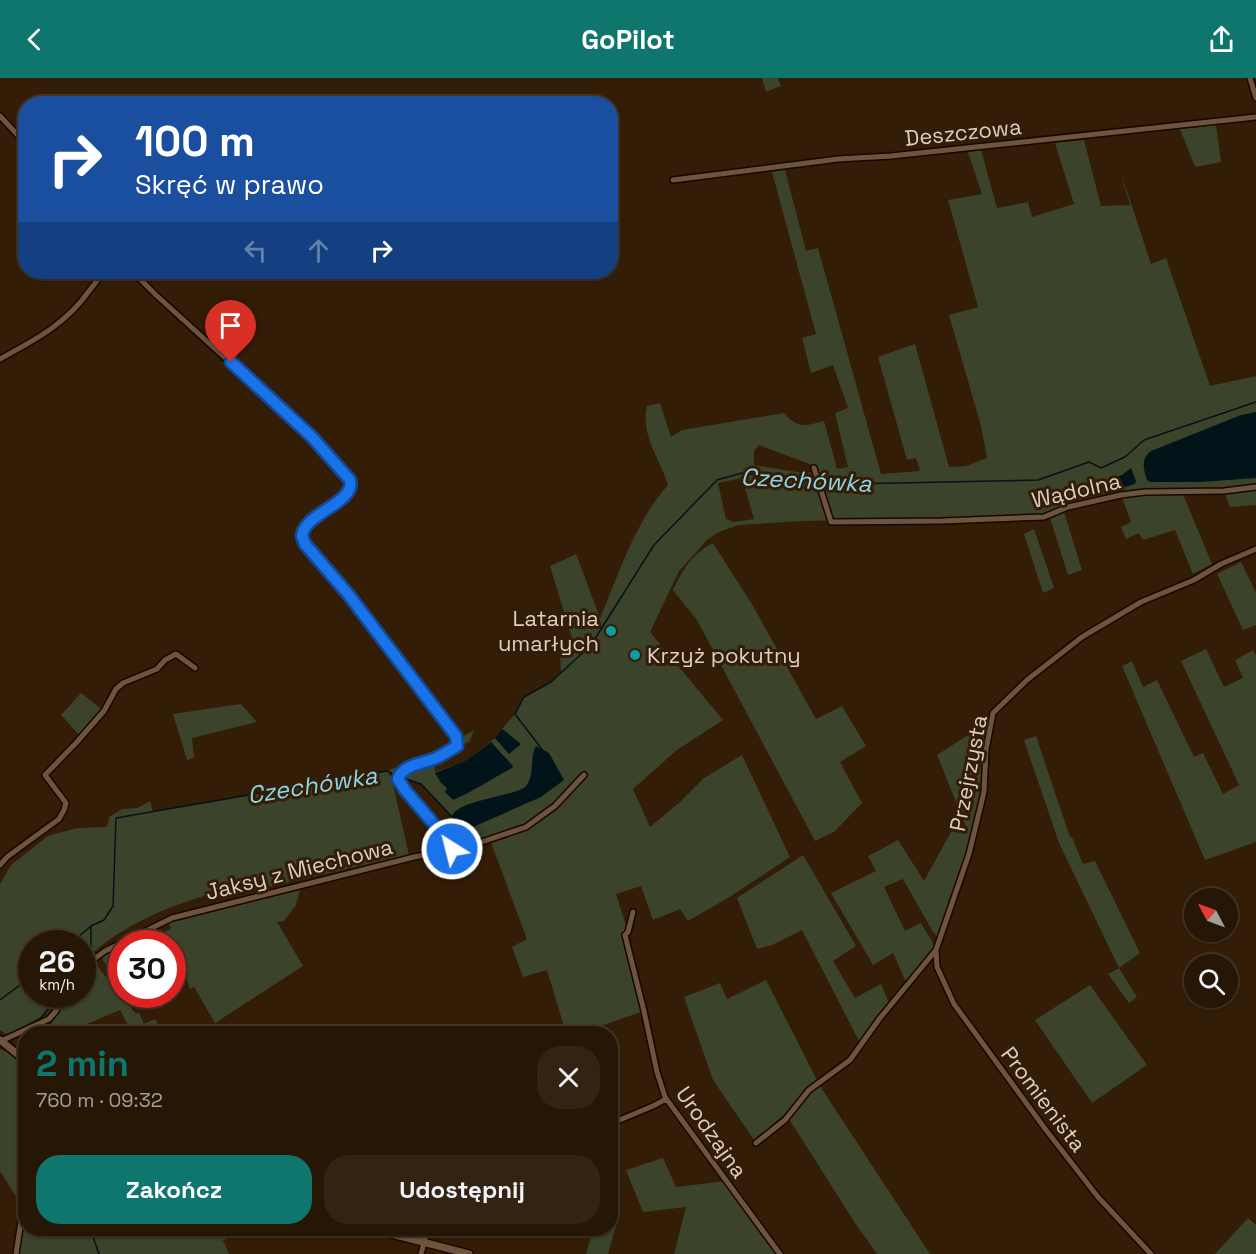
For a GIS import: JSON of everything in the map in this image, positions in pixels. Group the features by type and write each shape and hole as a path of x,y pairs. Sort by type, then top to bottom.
{"street":[{"path":"1250,78 1256,99"},
{"path":"0,116 18,135"},
{"name":"Deszczowa","path":"673,180 842,158 901,155 1256,117"},
{"path":"0,359 65,320 97,279"},
{"path":"140,279 311,436 348,476 351,485 348,494 305,526 302,536 305,544 348,594 456,736 457,746 434,759 402,771 398,779 451,844 452,849"},
{"name":"Wądolna","path":"814,468 831,522 952,521 1044,517 1068,507 1121,495 1145,492 1224,491 1256,487"},
{"name":"Przejrzysta","path":"756,1143 785,1120 808,1090 850,1060 880,1018 936,950 969,854 984,792 986,750 993,713 1028,680 1082,637 1141,602 1194,580 1221,564 1256,549"},
{"path":"0,865 7,856 59,819 66,803 45,775 104,711 116,690 123,683 157,669 165,660 177,654 195,669"},
{"name":"Jaksy z Miechowa","path":"96,958 172,918 494,839 526,827 555,806 584,775"},
{"name":"Urodzajna","path":"633,912 628,932 625,935 657,1072 666,1099 780,1254"},
{"name":"Promienista","path":"936,950 937,967 954,1005 1093,1190 1151,1254"},
{"path":"34,1026 53,1014 56,1008"},
{"path":"18,1033 1,1041 18,1055"},
{"path":"618,1121 666,1099"},
{"path":"16,1254 19,1236"},
{"path":"398,1236 469,1254"},
{"path":"421,1254 426,1236"}],"green space":[{"path":"762,78 778,78 781,86 766,92"},
{"path":"1216,125 1221,162 1195,167 1180,129"},
{"path":"1084,140 1101,206 1130,205 1120,170 1151,264 1166,258 1210,386 1256,376 1256,483 1219,489 1140,489 1067,505 1041,515 803,521 738,525 717,533 707,540 679,571 650,632 723,720 677,750 633,789 650,827 704,778 742,755 790,857 688,921 680,909 653,920 641,886 616,894 628,932 644,1011 600,1026 564,1026 547,970 523,977 512,947 527,939 490,840 464,848 448,818 452,816 422,784 388,772 392,780 409,855 264,888 261,879 212,893 166,909 125,930 108,930 108,941 96,950 96,930 18,930 18,1008 51,1008 48,1013 24,1026 18,1026 18,1029 7,1035 0,1030 0,884 11,865 48,836 77,828 107,827 109,817 122,809 137,808 150,801 153,812 386,771 431,755 474,730 470,741 450,751 435,764 435,772 465,761 495,738 509,753 520,744 502,729 515,714 524,697 551,682 561,673 560,657 574,645 550,566 576,554 600,618 637,532 646,515 668,485 648,436 647,406 660,403 671,437 682,430 784,413 793,422 802,425 824,421 837,469 848,467 835,413 848,408 833,365 811,373 802,338 816,334 772,172 785,170 806,251 818,248 881,474 920,471 916,458 907,460 878,357 915,344 949,467 966,466 987,458 981,426 949,315 978,307 948,200 982,194 968,152 981,150 997,208 1028,202 1032,217 1074,204 1055,143","holes":["759,445 815,466 818,472 803,473 754,465 754,451","1131,468 1135,484 1116,488 1109,480 1122,475","742,478 754,519 734,522 726,519 718,483"]},
{"path":"1256,487 1256,505 1230,507 1224,491"},
{"path":"1182,492 1212,564 1193,574 1175,530 1143,540 1139,533 1126,539 1121,527 1131,522 1121,495"},
{"path":"1064,512 1082,570 1068,575 1050,518"},
{"path":"1034,529 1054,588 1043,593 1024,534"},
{"path":"713,543 753,606 816,719 842,706 866,746 840,762 862,803 834,832 815,841 697,620 673,590 689,563 699,552"},
{"path":"1241,562 1256,592 1256,625 1243,630 1217,574"},
{"path":"1206,649 1224,687 1243,678 1235,660 1253,650 1256,656 1256,842 1205,860 1122,666 1132,661 1143,687 1157,680 1194,757 1203,753 1223,794 1239,785 1181,661"},
{"path":"81,693 104,711 81,737 61,715"},
{"path":"241,704 257,722 192,738 194,758 187,760 173,714"},
{"path":"988,722 983,752 981,793 966,854 937,936 903,879 884,887 905,931 921,923 934,945 934,950 906,982 893,953 873,965 831,893 876,871 868,856 898,840 924,881 951,832 967,829 937,755"},
{"path":"1036,736 1070,837 1072,837 1083,864 1095,861 1140,953 1119,968 1059,843 1024,740"},
{"path":"803,855 856,946 833,961 855,998 881,984 889,1003 860,1043 802,930 772,945 757,949 737,898"},
{"path":"300,890 296,905 284,921 277,922 303,966 215,1023 193,985 194,987 190,989 186,977 186,930 168,930 171,928 168,923"},
{"path":"108,952 108,968 101,957"},
{"path":"96,964 108,979 108,1008 131,1008 135,1013 139,1013 144,1024 155,1019 158,1026 128,1026 120,1010 82,1026 46,1026 51,1024 60,1008 96,1008"},
{"path":"1119,968 1137,997 1129,1003 1108,974"},
{"path":"766,980 817,1080 806,1088 785,1114 754,1140 713,1080 684,997 720,983 727,999"},
{"path":"1090,985 1147,1065 1092,1103 1035,1020"},
{"path":"0,1049 10,1053 18,1061 18,1198 0,1171"},
{"path":"820,1086 930,1254 877,1254 855,1223 789,1119 812,1091"},
{"path":"663,1158 676,1187 726,1181 776,1254 674,1254 686,1207 643,1212 626,1170"},
{"path":"1248,1218 1256,1225 1256,1254 1215,1254"},
{"path":"18,1233 18,1236 233,1236 223,1240 229,1254 16,1254"},
{"path":"591,1236 613,1236 608,1254 586,1254"}],"shaded area":[{"path":"1256,412 1256,478 1200,482 1150,482 1147,480 1144,464 1151,451 1241,415"},
{"path":"1131,468 1135,484 1112,487 1109,480 1122,475"},
{"path":"502,729 521,744 509,754 495,738"},
{"path":"491,742 513,766 512,768 453,800 445,792 447,788 435,773 465,761"},
{"path":"536,746 549,753 564,780 541,797 473,827 458,830 452,820 454,813 464,806 526,786 529,782"}],"waterway":[{"name":"Czechówka","path":"822,482 849,484 1038,480 1089,462 1101,468 1125,457 1144,440 1256,402"},
{"name":"Czechówka","path":"544,752 515,714 524,697 551,682 591,645 654,545 717,480 742,473 817,481"},
{"name":"Czechówka","path":"86,930 104,920 113,906 116,818 387,771 396,775"},
{"name":"Czechówka","path":"400,777 421,784 452,817"},
{"name":"Czechówka","path":"0,1000 18,986"},
{"path":"38,1021 49,1008"},
{"path":"93,1236 99,1254"}],"place":[{"name":"Latarnia umarłych","path":"611,631"},
{"name":"Krzyż pokutny","path":"635,655"}],"route":[{"path":"231,362 311,436 350,480 348,494 305,526 302,531 303,540 348,594 456,736 457,746 434,759 402,771 398,779 451,844 452,849"}]}
